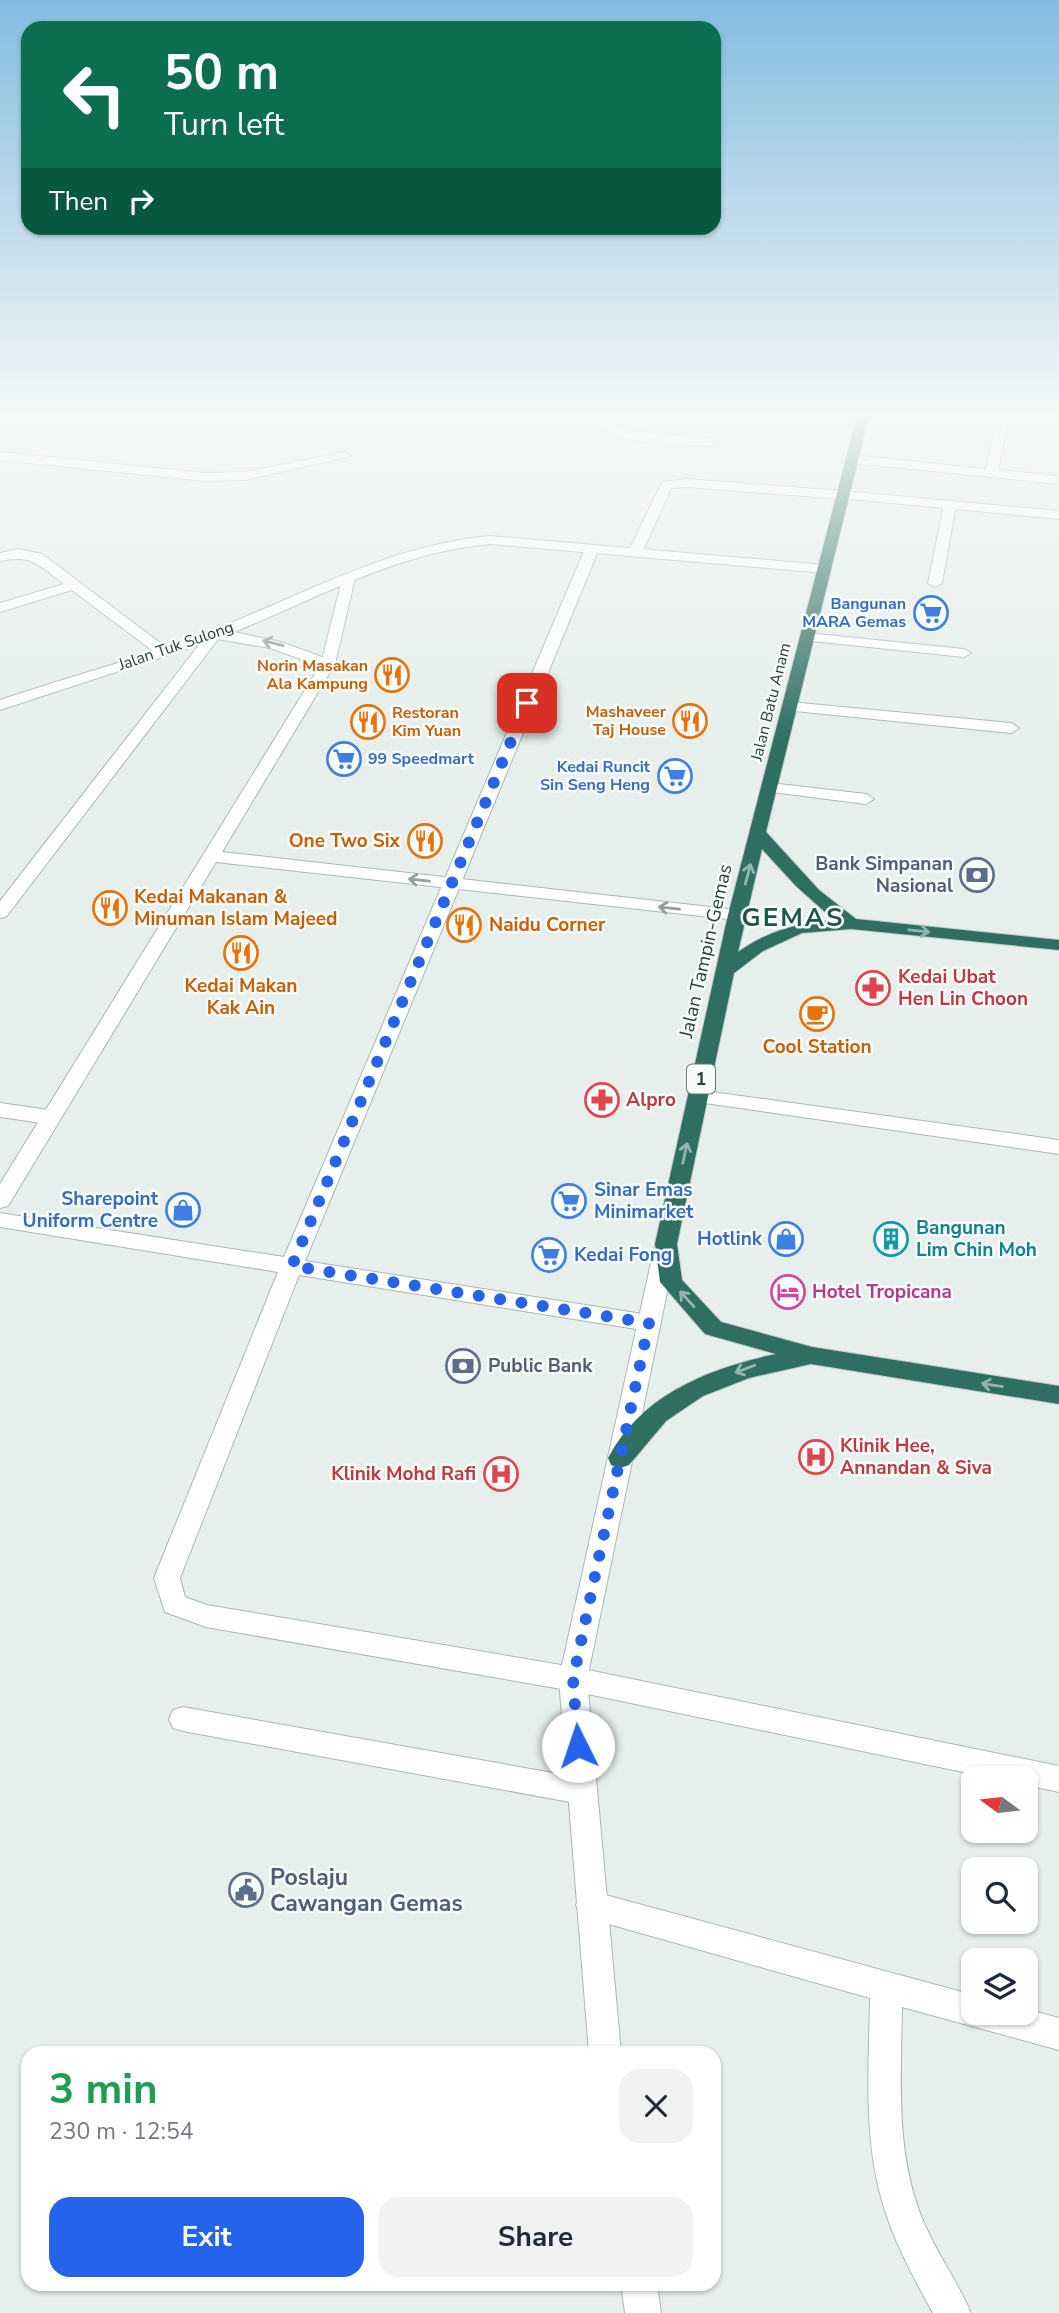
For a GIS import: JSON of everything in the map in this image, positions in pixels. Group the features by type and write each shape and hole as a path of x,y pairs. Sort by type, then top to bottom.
{"highway":[{"name":"Jalan Batu Anam","path":"758,833 836,524"},
{"name":"Jalan Tampin-Gemas","path":"666,1244 737,915 758,833"},
{"path":"758,833 800,883 825,907 851,924"},
{"path":"725,971 757,947 799,928 851,924 1059,945"},
{"name":"1","path":"666,1244 671,1282 713,1328 812,1356 1059,1395"},
{"path":"620,1458 662,1410 716,1381 755,1365 812,1356"}],"street":[{"path":"635,553 648,524"},
{"path":"935,583 946,524"},
{"name":"Jalan Tuk Sulong","path":"0,705 214,635 406,553 457,541 490,540 824,569"},
{"path":"592,549 292,1266 167,1578 174,1604 206,1616 573,1679 1059,1779"},
{"path":"0,557 19,553 33,554 162,651"},
{"path":"0,1201 328,664 348,578"},
{"path":"0,608 74,584"},
{"path":"0,913 214,635 254,638 290,647 328,664"},
{"path":"807,638 964,653"},
{"path":"790,707 1011,728"},
{"path":"769,788 866,799"},
{"path":"209,856 737,915"},
{"path":"698,1096 1059,1147"},
{"path":"0,1110 50,1117"},
{"path":"0,1220 649,1323"},
{"path":"604,2046 573,1679 666,1244"},
{"path":"183,1719 581,1791"},
{"path":"592,1905 961,2008"},
{"path":"886,1988 886,2134 891,2173 899,2204 923,2260 953,2313"},
{"path":"1025,2025 1059,2034"},
{"path":"640,2291 643,2313"}],"place":[{"name":"Bangunan MARA Gemas","path":"931,613"},
{"name":"Norin Masakan Ala Kampung","path":"392,675"},
{"name":"Mashaveer Taj House","path":"690,721"},
{"name":"Restoran Kim Yuan","path":"368,722"},
{"name":"99 Speedmart","path":"344,759"},
{"name":"Kedai Runcit Sin Seng Heng","path":"675,776"},
{"name":"One Two Six","path":"425,841"},
{"name":"Bank Simpanan Nasional","path":"977,875"},
{"name":"Kedai Makanan & Minuman Islam Majeed","path":"110,908"},
{"name":"Naidu Corner","path":"464,925"},
{"name":"Kedai Makan Kak Ain","path":"241,953"},
{"name":"Kedai Ubat Hen Lin Choon","path":"873,988"},
{"name":"Cool Station","path":"817,1014"},
{"name":"Alpro","path":"602,1100"},
{"name":"Sinar Emas Minimarket","path":"569,1201"},
{"name":"Sharepoint Uniform Centre","path":"183,1210"},
{"name":"Hotlink","path":"786,1239"},
{"name":"Bangunan Lim Chin Moh","path":"891,1239"},
{"name":"Kedai Fong","path":"549,1255"},
{"name":"Hotel Tropicana","path":"788,1292"},
{"name":"Public Bank","path":"463,1366"},
{"name":"Klinik Hee, Annandan & Siva","path":"816,1457"},
{"name":"Klinik Mohd Rafi","path":"501,1474"},
{"name":"Poslaju Cawangan Gemas","path":"246,1890"}],"district":[{"name":"GEMAS","path":"793,917"}],"route":[{"path":"527,703 292,1266 649,1323 573,1679 578,1746"}]}
